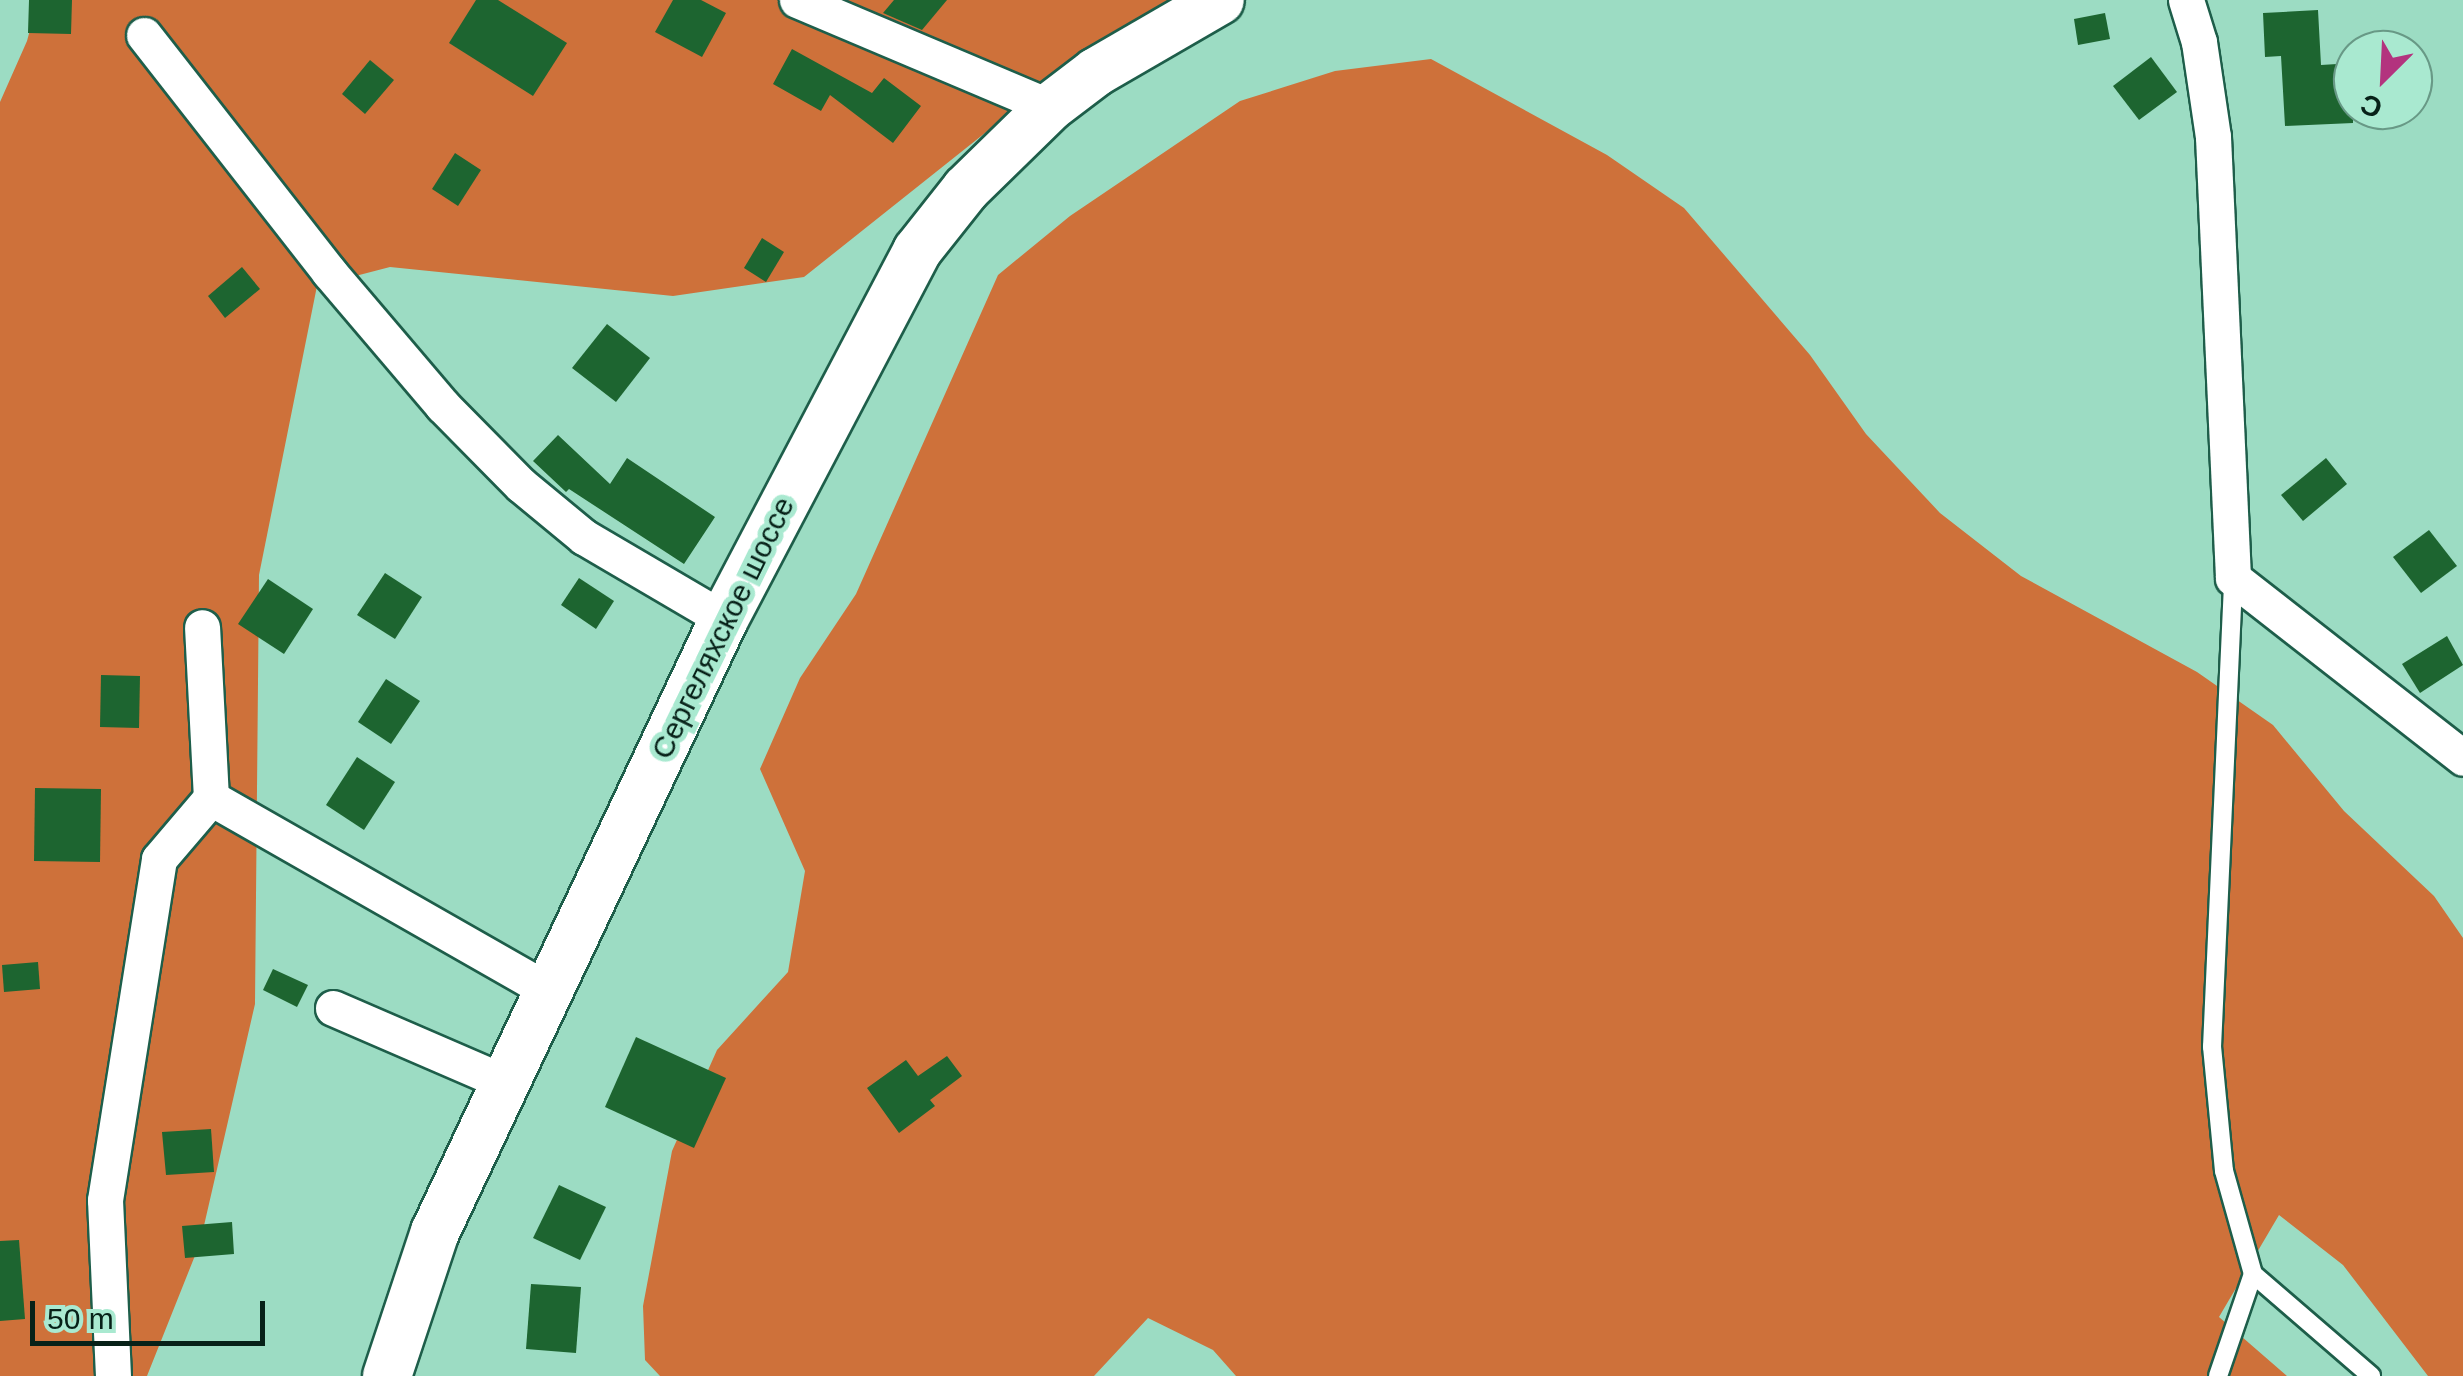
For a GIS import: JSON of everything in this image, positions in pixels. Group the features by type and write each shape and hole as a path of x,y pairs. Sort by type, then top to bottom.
{"main road":[{"name":"Сергеляхское шоссе","path":"386,1376 436,1232 724,618 917,251 966,190 1050,108 1096,72 1220,0"}],"street":[{"path":"796,0 1050,108"},
{"path":"2186,0 2199,42 2212,137 2233,578 2463,758"},
{"path":"144,35 329,272 442,405 508,472 584,536 724,618"},
{"path":"113,1376 105,1200 159,859 212,798 202,627"},
{"path":"212,798 549,991"},
{"path":"333,1008 506,1083"}],"lane":[{"path":"2233,578 2212,1047 2224,1172 2253,1274 2371,1376"},
{"path":"2218,1376 2253,1274"}],"shaded area":[{"path":"38,0 1184,0 1083,55 804,277 673,296 390,267 317,286 259,575 255,1004 200,1243 147,1376 0,1376 0,102 27,41"},
{"path":"1431,59 1607,155 1684,208 1810,355 1866,434 1940,513 2021,576 2197,672 2273,725 2344,811 2434,896 2463,938 2463,1376 2428,1376 2343,1265 2279,1215 2219,1317 2287,1376 1236,1376 1213,1350 1148,1318 1094,1376 660,1376 645,1360 643,1306 672,1151 717,1050 788,972 805,871 760,769 800,678 856,594 998,275 1070,216 1240,101 1335,71"}],"building":[{"path":"29,0 72,0 71,34 28,33"},
{"path":"476,0 498,0 567,43 533,96 449,43"},
{"path":"673,0 701,0 726,13 702,57 655,32"},
{"path":"894,0 947,0 922,30 883,13"},
{"path":"2318,10 2321,65 2333,64 2333,124 2285,126 2281,56 2265,57 2263,13"},
{"path":"2105,13 2110,39 2078,45 2074,19"},
{"path":"792,49 872,93 884,78 921,106 893,143 830,95 821,111 773,84"},
{"path":"2151,57 2177,92 2139,120 2113,86"},
{"path":"370,60 394,80 365,114 342,94"},
{"path":"455,153 481,170 458,206 432,189"},
{"path":"762,238 784,252 766,282 744,268"},
{"path":"242,267 260,289 225,318 208,296"},
{"path":"607,324 650,358 616,402 572,368"},
{"path":"558,435 610,484 627,458 715,517 684,564 569,489 566,492 533,461"},
{"path":"2326,458 2347,484 2303,521 2281,495"},
{"path":"2429,530 2457,566 2421,593 2393,557"},
{"path":"385,573 422,597 395,639 357,615"},
{"path":"579,578 614,601 596,629 561,605"},
{"path":"268,579 313,609 284,654 238,624"},
{"path":"2447,636 2463,665 2420,693 2402,664"},
{"path":"101,675 140,676 139,728 100,727"},
{"path":"386,679 420,701 391,744 358,722"},
{"path":"357,757 395,782 364,830 326,805"},
{"path":"35,788 101,789 100,862 34,861"},
{"path":"38,962 40,989 4,992 2,965"},
{"path":"273,969 308,985 297,1007 263,990"},
{"path":"636,1037 726,1078 694,1148 605,1107"},
{"path":"947,1056 962,1076 930,1100 935,1106 899,1133 867,1088 906,1060 918,1076"},
{"path":"211,1129 214,1172 166,1175 162,1132"},
{"path":"559,1185 606,1207 580,1260 533,1238"},
{"path":"232,1222 234,1254 185,1258 182,1226"},
{"path":"19,1240 25,1319 0,1321 0,1241"},
{"path":"531,1284 581,1287 576,1353 526,1349"}]}
